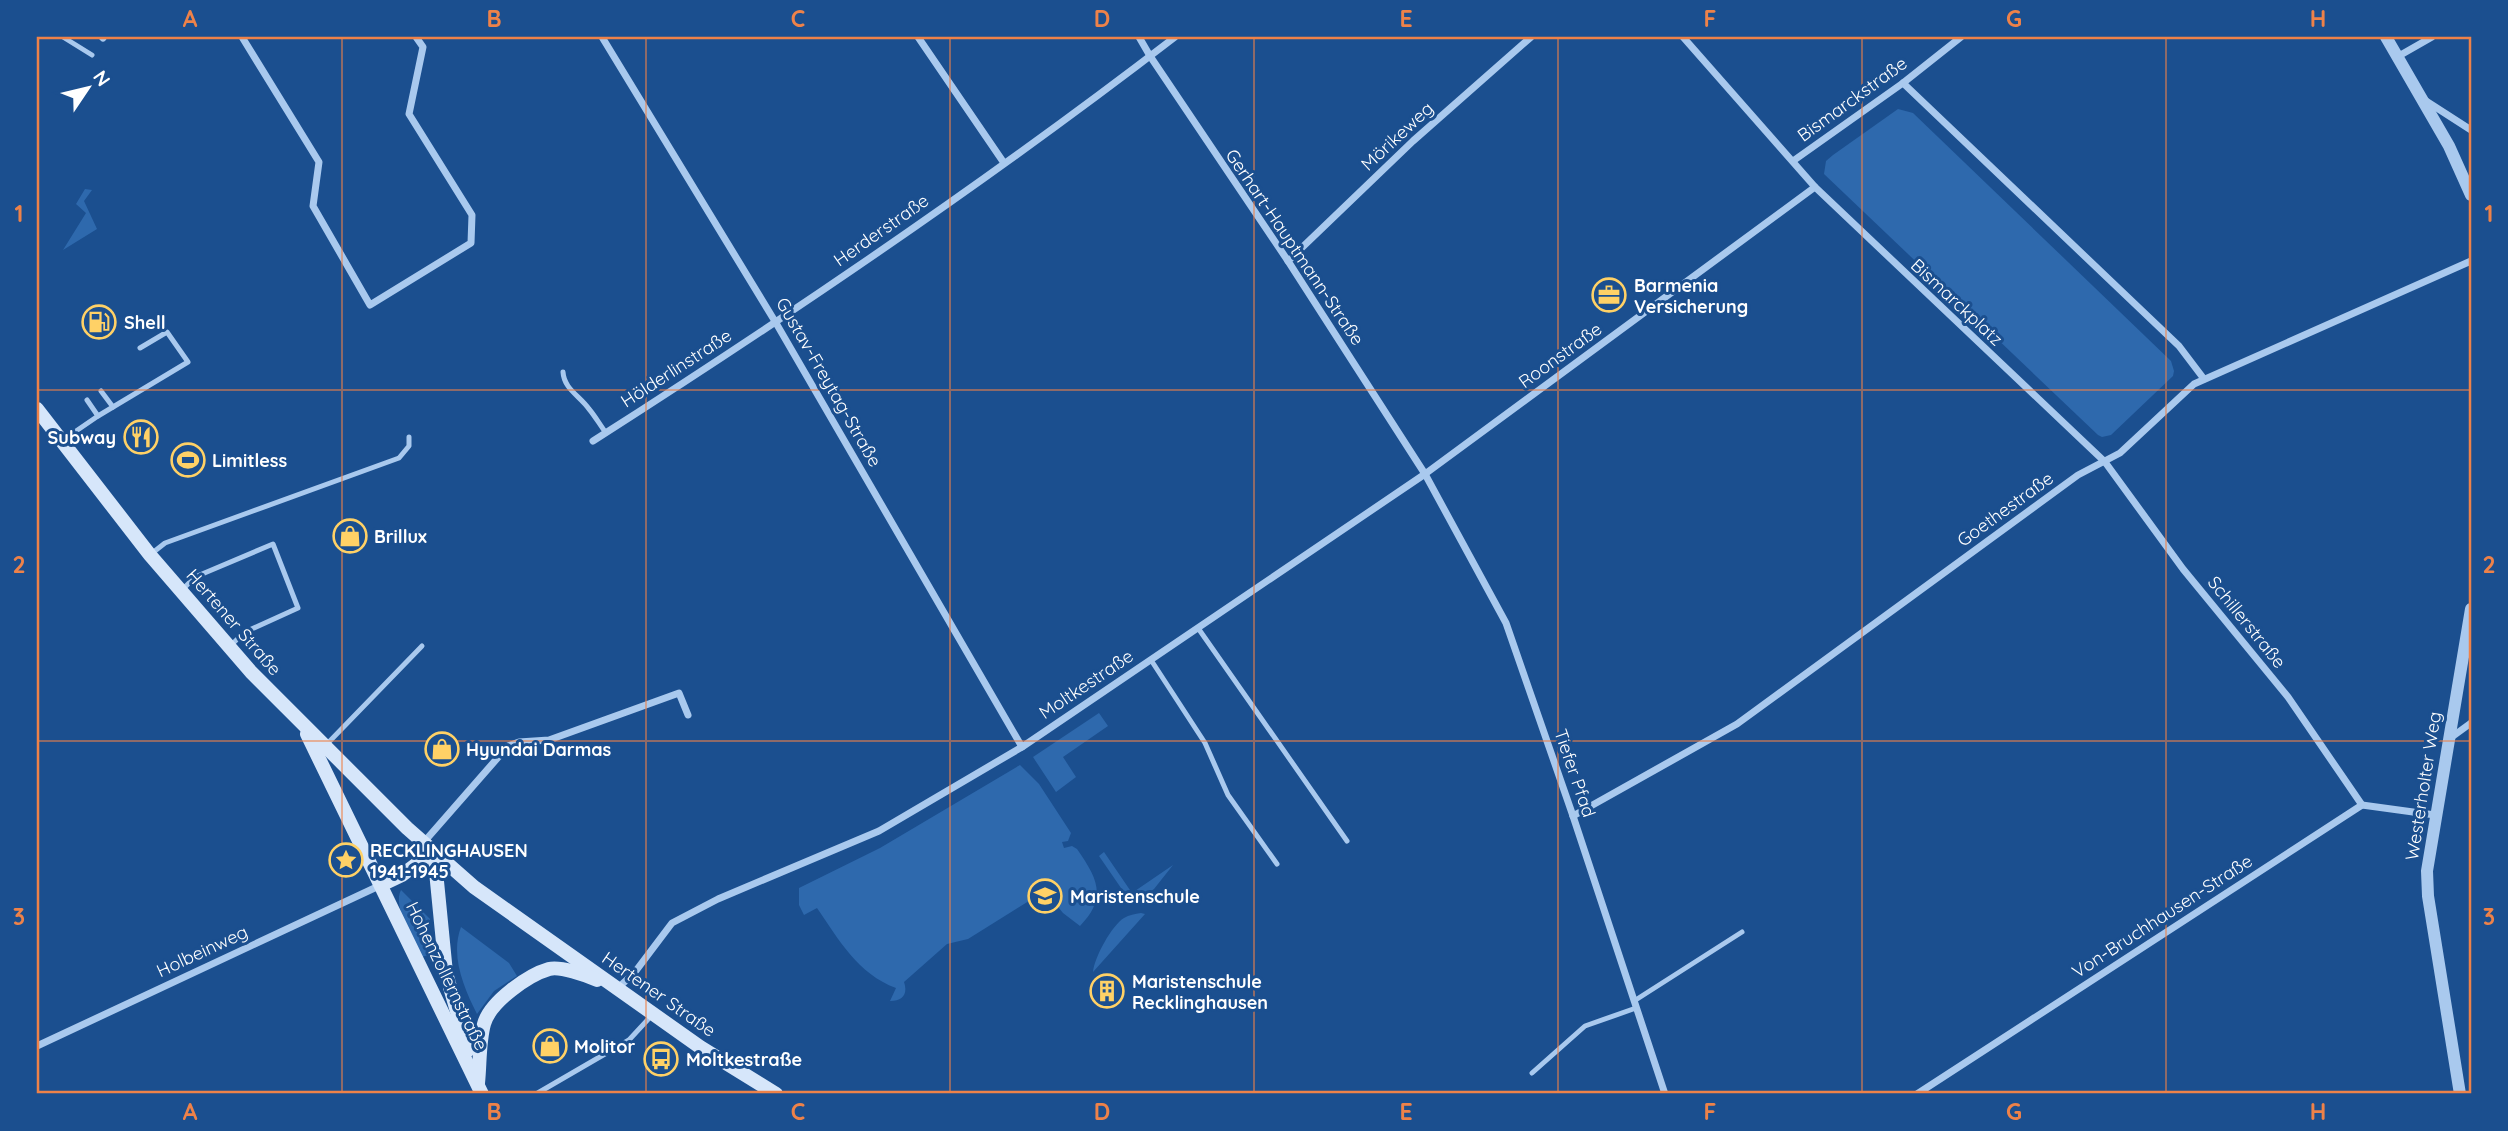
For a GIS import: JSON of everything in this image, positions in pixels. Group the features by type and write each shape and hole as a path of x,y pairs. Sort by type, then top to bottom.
{"main road":[{"name":"Hertener Straße","path":"37,409 150,555 229,647 391,813 474,887 700,1047 776,1094"},
{"name":"Hohenzollernstraße","path":"304,726 480,1089"},
{"name":"Hohenzollernstraße","path":"429,847 446,973 480,1089"},
{"path":"381,885 402,875 429,847"},
{"name":"Hohenzollernstraße","path":"480,1089 484,1021 502,997 551,968 584,974 617,989"}],"street":[{"path":"242,37 319,162 313,206 370,305 471,243 472,215 409,114 423,47 421,38"},
{"name":"Gustav-Freytag-Straße","path":"602,37 776,323 1022,747"},
{"path":"918,37 1004,163"},
{"name":"Gerhart-Hauptmann-Straße","path":"1139,37 1425,474"},
{"name":"Herderstraße","path":"776,323 1004,163 1175,37"},
{"name":"Mörikeweg","path":"1288,261 1413,141 1531,37"},
{"name":"Bismarckplatz","path":"1683,37 1815,187 2105,462"},
{"name":"Bismarckstraße","path":"1793,161 1903,83 1961,37"},
{"path":"2386,37 2449,146 2471,195"},
{"path":"2397,57 2432,37"},
{"path":"1903,83 2179,346 2204,379"},
{"path":"2420,97 2471,130"},
{"name":"Roonstraße","path":"1425,474 1815,187"},
{"name":"Goethestraße","path":"1573,816 1737,724 2078,475 2120,453 2194,384 2471,261"},
{"name":"Hölderlinstraße","path":"593,440 776,323"},
{"name":"Schillerstraße","path":"2105,462 2183,569 2288,697 2362,805"},
{"name":"Moltkestraße","path":"617,989 635,972 672,923 718,899 879,831 1022,747 1425,474"},
{"name":"Tiefer Pfad","path":"1425,474 1506,623 1665,1094"},
{"name":"Westerholter Weg","path":"2460,1094 2428,896 2427,871 2471,609"},
{"path":"429,847 508,746 519,741 549,740 679,693 688,715"},
{"path":"2447,741 2471,723"},
{"path":"2362,805 2435,816"},
{"name":"Von-Bruchhausen-Straße","path":"1917,1094 2362,805"},
{"name":"Holbeinweg","path":"37,1046 381,885"}],"lane":[{"path":"63,37 92,55"},
{"path":"61,442 98,416 188,362 167,332 141,348"},
{"path":"563,372 570,388 588,407 606,433"},
{"path":"101,391 113,407"},
{"path":"87,400 98,416"},
{"path":"150,555 165,543 399,458 409,446 409,437"},
{"path":"180,591 195,577 273,544 298,608 245,632 229,647"},
{"path":"1198,628 1347,842"},
{"path":"325,746 422,646"},
{"path":"1151,660 1205,743 1228,795 1277,864"},
{"path":"1532,1073 1585,1026 1635,1004 1742,932"},
{"path":"536,1094 629,1040 653,1014"}],"shaded area":[{"path":"1898,109 1913,113 2171,361 2173,376 2111,435 2098,435 1824,174 1826,161"},
{"path":"85,189 92,190 84,201 97,229 63,250 86,213 76,204"},
{"path":"1099,713 1108,726 1063,757 1076,777 1056,792 1033,757"},
{"path":"1020,765 1039,784 1071,833 1068,841 1062,842 1064,848 1072,846 1077,849 1090,869 1097,897 1089,916 1080,926 1063,913 1045,891 968,939 947,944 904,982 903,996 890,1001 896,988 871,974 850,955 817,908 804,915 799,905 799,888 880,848"},
{"path":"1104,852 1132,893 1173,865 1154,889 1132,904 1099,856"},
{"path":"401,890 430,919 428,955 422,957 405,923 399,905"},
{"path":"1145,914 1093,972 1100,951 1114,927 1126,917"},
{"path":"461,927 509,963 517,976 494,991 477,1014 460,972 457,949"}],"place":[{"name":"Barmenia Versicherung","path":"1609,295"},
{"name":"Shell","path":"99,322"},
{"name":"Subway","path":"141,437"},
{"name":"Limitless","path":"188,460"},
{"name":"Brillux","path":"350,536"},
{"name":"Hyundai Darmas","path":"442,749"},
{"name":"RECKLINGHAUSEN 1941-1945","path":"346,860"},
{"name":"Maristenschule","path":"1045,896"},
{"name":"Maristenschule Recklinghausen","path":"1107,991"},
{"name":"Molitor","path":"550,1046"},
{"name":"Moltkestraße","path":"661,1059"}]}
